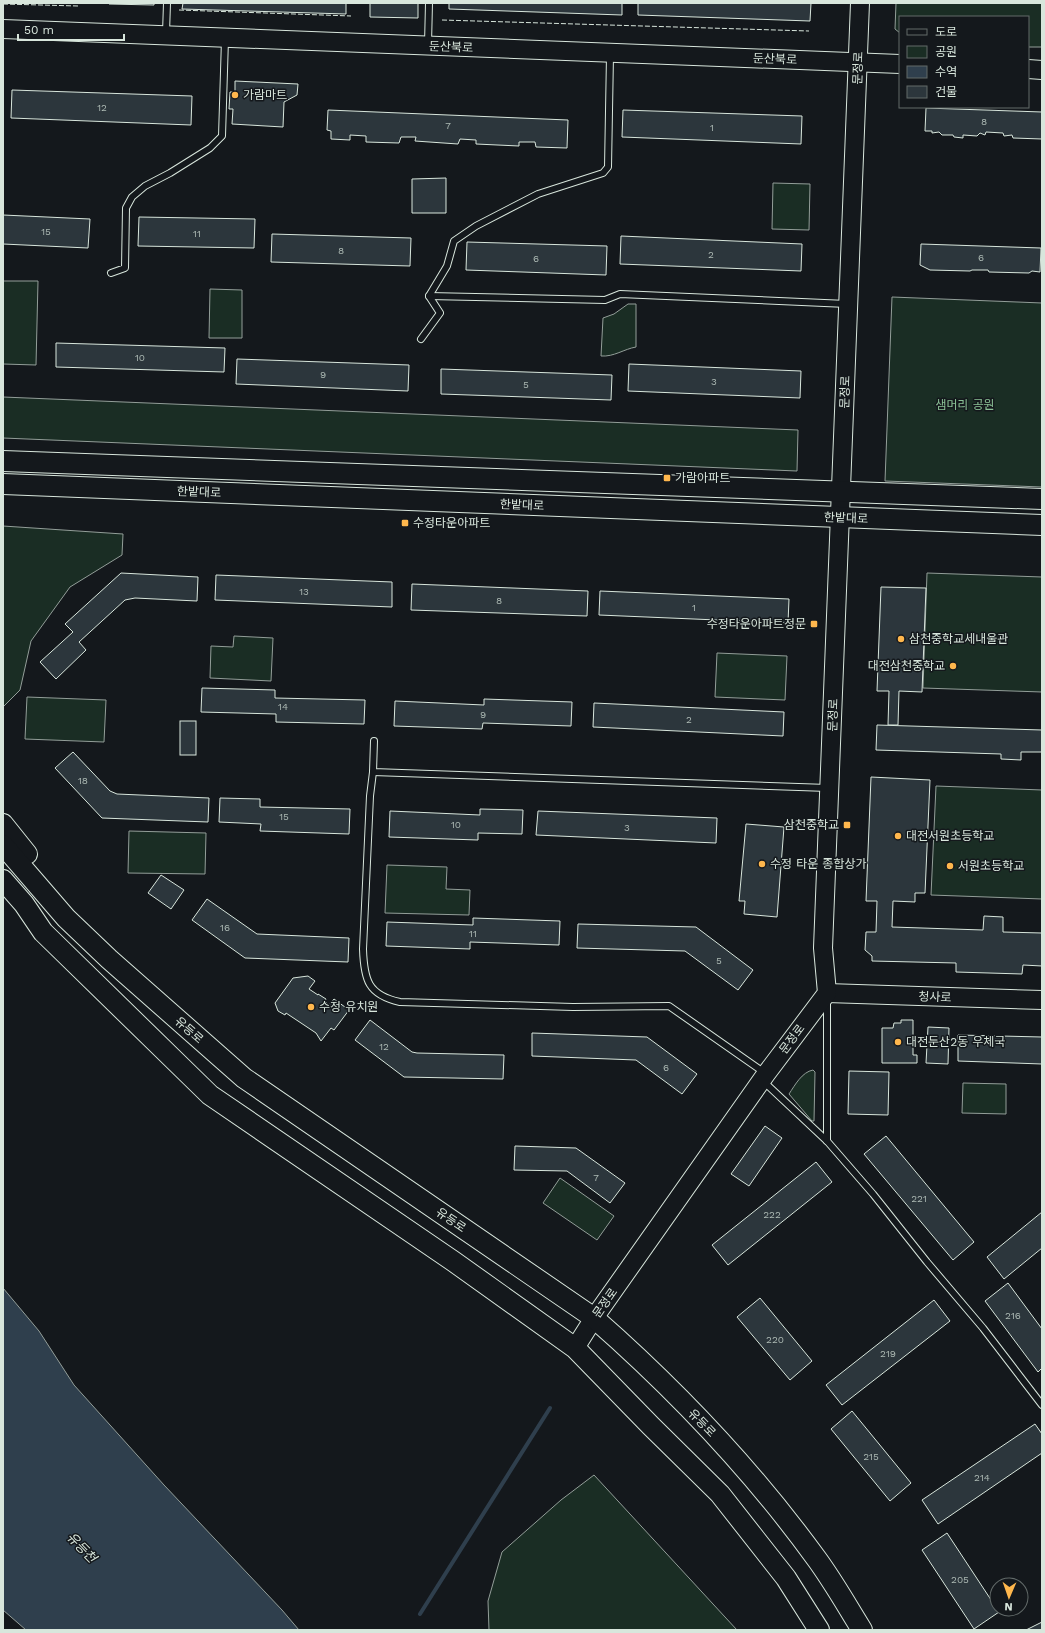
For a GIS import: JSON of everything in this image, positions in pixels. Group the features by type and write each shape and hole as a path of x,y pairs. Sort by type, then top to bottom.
{"main road":[{"name":"문정로","path":"575,1348 594,1318 764,1077 827,993 823,948 860,3"},
{"name":"둔산북로","path":"3,29 899,64"},
{"path":"1029,69 1042,70"},
{"name":"한밭대로","path":"3,461 1042,499"},
{"name":"한밭대로","path":"3,484 1042,525"},
{"path":"3,824 56,889 66,918"},
{"name":"유등로","path":"3,845 66,918 109,959 244,1078 594,1318 634,1353 746,1468 817,1559 862,1630"},
{"path":"3,880 24,904 43,932 210,1094 440,1252 575,1348 720,1494 786,1578 819,1630"},
{"path":"3,900 19,917 43,932"},
{"name":"청사로","path":"827,993 1042,1000"}],"lane":[{"path":"166,36 167,3"},
{"path":"428,46 429,3"},
{"path":"112,273 125,268 126,208 132,197 145,186 170,173 210,148 222,136 225,38"},
{"path":"429,296 447,266 454,241 462,234 538,194 602,173 608,167 610,53"},
{"path":"429,296 605,300 620,294 848,304"},
{"path":"421,339 440,313 429,296"},
{"path":"374,741 363,949 364,964 370,987 387,999 400,1002 573,1007 669,1006 764,1077 827,1141 873,1194 926,1262 982,1328 1042,1404"},
{"path":"373,772 830,788"},
{"path":"827,993 827,1141"}],"green space":[{"path":"896,3 1042,3 1042,47 1029,47 1029,16 899,16 899,32 895,29"},
{"path":"773,183 810,184 809,230 772,229"},
{"path":"3,281 38,281 36,365 3,364"},
{"path":"210,289 242,290 242,338 209,338"},
{"name":"샘머리 공원","path":"892,297 1042,303 1042,487 885,481"},
{"path":"628,304 636,304 636,347 610,355 601,356 603,318 614,314"},
{"path":"3,397 798,430 797,471 3,438"},
{"path":"3,526 123,534 122,555 70,587 31,641 20,690 3,707"},
{"path":"927,573 1042,577 1042,692 923,688"},
{"path":"234,636 273,638 271,681 210,678 211,646 233,647"},
{"path":"717,653 787,656 785,700 715,697"},
{"path":"27,697 106,700 104,742 25,739"},
{"path":"936,786 1042,790 1042,899 931,895"},
{"path":"129,831 206,833 205,874 128,873"},
{"path":"387,865 447,867 446,889 470,890 469,915 385,913"},
{"path":"813,1070 815,1072 814,1121 812,1121 789,1094 805,1073"},
{"path":"963,1083 1006,1084 1006,1114 962,1113"},
{"path":"560,1178 614,1216 597,1240 543,1203"},
{"path":"594,1475 737,1630 489,1630 488,1601 502,1552 561,1500"}],"water":[{"name":"유등천","path":"3,1288 39,1331 74,1385 164,1485 299,1630 26,1630 3,1610"}],"building":[{"path":"154,3 154,5 109,4"},
{"path":"183,3 346,3 346,14 182,9"},
{"path":"370,3 418,3 418,18 370,17"},
{"path":"449,3 622,3 622,15 449,9"},
{"path":"638,3 811,3 810,21 638,15"},
{"path":"235,81 298,84 297,95 284,102 283,127 232,124 233,109 229,109 230,92 235,92"},
{"path":"12,90 192,96 191,125 11,118"},
{"path":"926,108 1042,112 1042,139 1013,138 1012,135 1004,136 1003,133 986,132 985,135 980,133 977,136 963,135 963,138 954,137 953,135 942,135 939,132 932,133 932,131 925,131"},
{"path":"328,110 568,120 567,148 536,147 535,142 519,142 519,146 476,144 476,140 460,139 458,144 415,141 416,137 401,137 399,143 366,142 366,136 350,135 350,140 331,139 331,131 327,130"},
{"path":"623,110 802,116 801,144 622,137"},
{"path":"446,178 446,213 412,213 412,179"},
{"path":"3,215 90,219 88,248 3,244"},
{"path":"139,217 255,219 254,248 138,246"},
{"path":"272,234 411,238 410,266 271,262"},
{"path":"621,236 802,244 801,271 620,264"},
{"path":"467,242 607,246 606,275 466,270"},
{"path":"921,244 1041,248 1040,272 930,270 920,265"},
{"path":"56,343 225,348 224,372 56,367"},
{"path":"237,359 409,365 408,391 236,384"},
{"path":"629,364 801,371 800,398 628,391"},
{"path":"441,369 612,375 611,400 441,394"},
{"path":"121,573 198,577 197,601 135,598 125,600 79,642 86,650 56,679 40,662 73,632 65,624"},
{"path":"216,575 392,582 392,607 215,600"},
{"path":"412,584 588,591 587,616 411,610"},
{"name":"삼천중학교세내울관","path":"881,587 926,588 922,692 899,691 898,725 888,725 889,691 877,691"},
{"path":"600,591 789,599 788,623 599,615"},
{"path":"202,688 275,690 275,698 365,700 364,724 276,722 276,714 201,712"},
{"path":"484,699 572,702 571,726 483,723 482,729 394,726 395,701 484,705"},
{"path":"594,703 784,712 783,736 593,727"},
{"path":"180,721 196,721 196,755 180,755"},
{"path":"877,725 1042,730 1042,752 1021,752 1021,760 1001,759 1001,754 876,750"},
{"path":"73,752 110,791 117,794 209,798 208,822 102,818 55,768"},
{"name":"대전서원초등학교","path":"871,777 930,780 925,893 915,893 915,902 893,901 892,927 983,930 984,916 1003,917 1003,932 1042,933 1042,966 1023,965 1022,974 956,972 956,963 872,961 872,956 865,950 866,932 876,932 877,901 866,901"},
{"path":"220,798 260,799 260,807 350,809 349,834 260,831 261,824 219,822"},
{"path":"480,809 523,810 522,834 478,833 478,840 389,837 390,811 480,815"},
{"path":"538,811 717,818 716,843 536,835"},
{"name":"수정 타운 종합상가","path":"746,824 784,827 777,917 744,914 745,901 739,901"},
{"path":"161,875 184,890 171,909 148,893"},
{"path":"207,899 257,934 349,938 348,962 245,958 192,920"},
{"path":"473,918 560,921 559,945 470,942 470,949 386,946 387,922 473,925"},
{"path":"578,924 696,927 753,970 738,990 685,951 577,948"},
{"name":"수정 유치원","path":"308,976 315,981 309,989 326,999 325,1001 329,1005 334,999 349,1010 334,1030 331,1028 321,1041 316,1033 286,1013 285,1015 278,1011 275,1003 293,978"},
{"path":"370,1020 412,1052 504,1055 503,1079 404,1077 355,1040"},
{"name":"대전둔산2동 우체국","path":"901,1020 913,1020 913,1055 917,1055 917,1063 882,1063 882,1028 893,1028 894,1023 901,1023"},
{"path":"928,1027 949,1028 948,1064 926,1063"},
{"path":"532,1033 647,1037 697,1074 682,1094 636,1060 532,1056"},
{"path":"958,1035 1042,1037 1042,1064 958,1061"},
{"path":"849,1071 889,1072 888,1115 848,1114"},
{"path":"765,1126 782,1138 749,1186 731,1174"},
{"path":"886,1136 974,1242 953,1260 864,1154"},
{"path":"515,1146 576,1148 625,1183 610,1203 567,1171 514,1170"},
{"path":"816,1162 832,1182 728,1265 712,1245"},
{"path":"1042,1212 1042,1248 1004,1279 987,1257"},
{"path":"1008,1283 1042,1329 1042,1368 1038,1372 985,1301"},
{"path":"760,1298 812,1361 790,1380 737,1317"},
{"path":"934,1300 950,1321 842,1405 826,1385"},
{"path":"852,1411 911,1483 890,1501 831,1429"},
{"path":"1035,1424 1042,1434 1042,1453 938,1524 922,1500"},
{"path":"947,1533 989,1597 989,1617 992,1617 974,1629 922,1550"},
{"path":"1042,1622 1042,1630 1026,1630"}],"waterway":[{"path":"420,1614 550,1408"}],"fence":[{"path":"3,4 78,6"},
{"path":"179,10 351,16"},
{"path":"442,20 809,31"}],"place":[{"name":"가람마트","path":"235,95"},
{"name":"가람아파트","path":"667,478"},
{"name":"수정타운아파트","path":"405,523"},
{"name":"수정타운아파트정문","path":"814,624"},
{"name":"삼천중학교세내울관","path":"901,639"},
{"name":"대전삼천중학교","path":"953,666"},
{"name":"삼천중학교","path":"847,825"},
{"name":"대전서원초등학교","path":"898,836"},
{"name":"수정 타운 종합상가","path":"762,864"},
{"name":"서원초등학교","path":"950,866"},
{"name":"수정 유치원","path":"311,1007"},
{"name":"대전둔산2동 우체국","path":"898,1042"}]}
